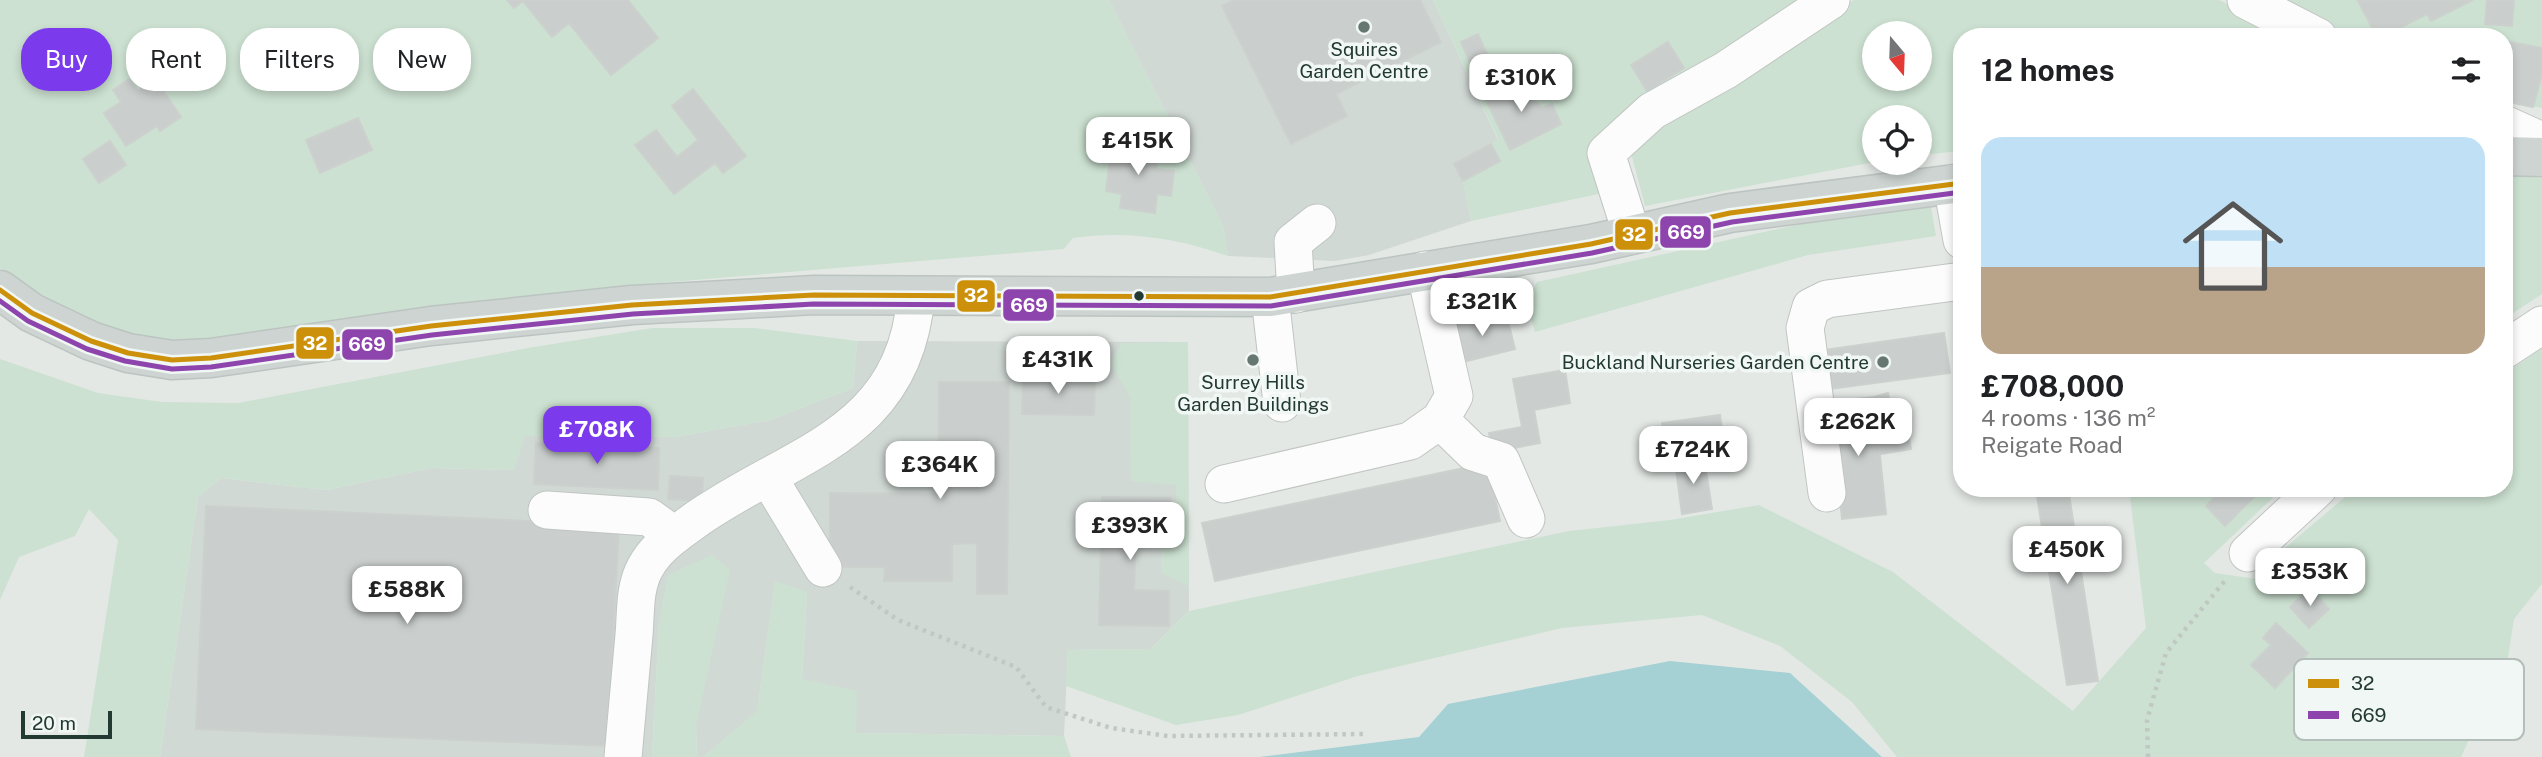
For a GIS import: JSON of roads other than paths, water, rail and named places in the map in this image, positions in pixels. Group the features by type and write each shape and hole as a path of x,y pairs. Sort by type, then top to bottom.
{"main road":[{"path":"2513,156 2542,157"},
{"path":"0,290 32,313 91,341 128,353 172,360 211,358 431,326 632,305 814,295 1283,296 1632,235 1730,213 1953,184"}],"street":[{"path":"1632,235 1606,153 1652,111 1726,70 1831,0"},
{"path":"2246,0 2300,28"},
{"path":"2513,128 2542,141"},
{"path":"1282,403 1283,296 1293,242 1317,223"},
{"path":"1224,484 1410,441 1440,420 1454,396 1425,270"},
{"path":"1826,493 1805,328 1811,307 1827,299 1953,282"},
{"path":"623,757 638,584 653,553 674,535 735,496 846,432 872,406 905,355 913,324 916,296"},
{"path":"2513,344 2542,325"},
{"path":"1440,420 1473,453 1501,461 1526,519"},
{"path":"768,477 823,568"},
{"path":"2248,554 2308,497"},
{"path":"547,510 649,517 660,522 674,535"}],"water":[{"path":"1670,661 1790,673 1882,757 1259,757 1419,737 1448,704"}],"place":[{"name":"Squires Garden Centre","path":"1364,27"},
{"name":"Surrey Hills Garden Buildings","path":"1253,360"},
{"name":"Buckland Nurseries Garden Centre","path":"1883,362"}]}
